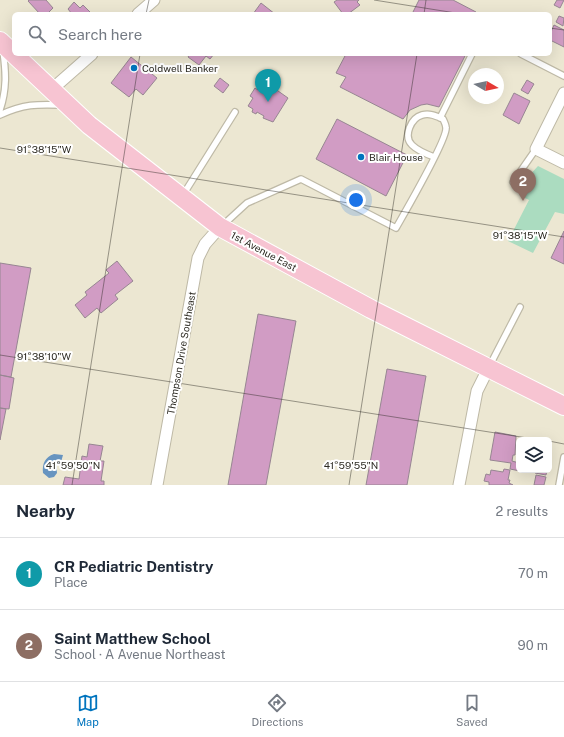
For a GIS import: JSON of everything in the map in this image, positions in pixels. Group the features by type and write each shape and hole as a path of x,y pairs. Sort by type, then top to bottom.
{"main road":[{"name":"1st Avenue East","path":"1,42 12,53"},
{"name":"1st Avenue East","path":"15,56 50,91 89,125 220,227 371,309 564,406"}],"street":[{"path":"140,12 154,0"},
{"path":"50,91 90,56"},
{"path":"564,93 536,148 564,162"},
{"name":"Thompson Drive Southeast","path":"157,485 198,258 205,244 220,227"},
{"path":"459,485 477,391 488,369"}],"lane":[{"path":"0,110 5,96 7,76 1,42"},
{"path":"440,118 471,56"},
{"path":"525,56 564,76"},
{"path":"0,115 16,107 37,104 66,105"},
{"path":"182,198 235,112"},
{"path":"220,227 247,203 301,179 396,228 434,157 445,136 446,127 443,119 434,114 422,115 412,122 408,133 410,144 434,157"},
{"path":"513,182 536,148"},
{"path":"488,369 520,307"},
{"path":"559,485 564,457"}],"green space":[{"path":"538,166 564,179 564,214 555,212 533,253 508,241 529,200 519,195 528,177"}],"water":[{"path":"54,454 63,455 61,462 56,463 57,473 54,477 49,478 43,473 43,467 46,459"}],"building":[{"path":"46,0 53,8 49,12 38,12 28,1"},
{"path":"337,0 359,0 357,2 360,5 351,12 342,12 334,2"},
{"path":"419,0 453,0 476,12 413,12"},
{"path":"557,0 564,0 560,8 554,5"},
{"path":"74,2 80,8 83,5 90,12 70,12 68,9"},
{"path":"261,3 272,12 254,12"},
{"path":"559,16 564,18 563,26 556,22"},
{"path":"554,25 564,30 564,47 552,41 552,30"},
{"path":"189,56 206,56 199,65"},
{"path":"345,56 465,56 439,107 427,104 421,105 410,110 403,119 340,87 346,77 336,73"},
{"name":"Coldwell Banker","path":"131,57 157,78 143,95 136,89 129,97 111,83"},
{"path":"220,78 229,85 223,93 214,86"},
{"path":"527,80 534,84 528,94 521,90"},
{"path":"264,81 288,98 273,122 263,118 264,116 257,112 256,114 252,112 253,109 248,106 253,98 250,96 255,88 258,90"},
{"path":"514,93 530,101 519,124 503,115"},
{"name":"Blair House","path":"337,119 407,155 386,196 316,159"},
{"path":"564,231 564,264 551,258"},
{"path":"117,261 133,281 115,295 118,299 101,313 97,308 85,318 75,305 87,295 85,292 109,273 106,270"},
{"path":"0,263 31,268 11,377 0,375"},
{"path":"258,314 296,321 266,485 228,485"},
{"path":"387,369 426,376 407,485 366,485"},
{"path":"0,375 14,378 9,409 0,408"},
{"path":"0,408 6,409 0,440"},
{"path":"495,432 516,436 515,455 513,455 512,461 516,462 516,470 510,469 511,463 490,460"},
{"path":"89,444 103,446 100,461 104,461 101,481 104,481 104,485 63,485 65,477 79,479 82,456 87,457"},
{"path":"504,469 510,470 508,480 510,480 509,483 513,485 489,485 489,482 484,481 486,474 490,475 491,470 503,472"},
{"path":"535,473 546,473 546,475"},
{"path":"536,475 546,477 544,485 534,485"}],"place":[{"name":"Coldwell Banker","path":"134,68"},
{"name":"CR Pediatric Dentistry","path":"268,102"},
{"name":"Blair House","path":"361,157"},
{"name":"Saint Matthew School","path":"523,201"}]}
